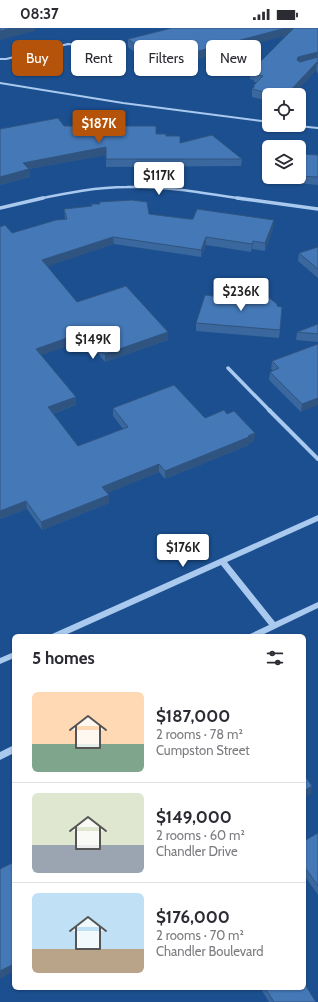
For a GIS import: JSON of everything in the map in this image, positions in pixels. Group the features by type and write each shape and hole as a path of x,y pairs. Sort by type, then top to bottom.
{"street":[{"path":"0,208 42,197 93,189 143,187 318,209"},
{"path":"228,368 318,459"},
{"path":"59,634 318,518"},
{"path":"222,561 274,626"},
{"path":"257,634 318,605"},
{"path":"0,661 12,656"},
{"path":"0,756 12,750"}],"lane":[{"path":"0,59 6,59 71,44"},
{"path":"0,83 123,103 262,121"},
{"path":"306,127 318,128"}],"building":[{"path":"0,28 12,28 0,31"},
{"path":"172,28 286,28 240,40 206,40 206,49 198,51 198,40 134,40 134,44 128,39"},
{"path":"294,28 318,28 318,52 298,57 297,60 300,62 318,57 318,64 317,62 293,88 262,88 262,91 252,89 263,76 261,76 261,61"},
{"path":"58,118 64,126 156,126 156,134 180,136 180,143 212,135 242,159 106,159 106,147 23,163 29,169 0,177 0,129"},
{"path":"306,154 318,155 318,177 306,176"},
{"path":"132,200 147,202 149,214 193,219 197,209 274,220 265,243 253,241 252,244 206,237 201,250 113,237 42,260 77,302 126,286 168,332 105,354 88,334 84,332 36,349 76,397 48,407 78,446 128,427 113,408 174,385 205,418 224,410 227,414 234,411 255,433 248,436 249,437 165,471 159,464 102,487 109,495 41,522 26,501 0,511 0,227 5,225 12,233 56,220 67,219 64,209 92,206 91,204 100,204 99,202"},
{"path":"318,247 318,269 299,253"},
{"path":"249,294 267,296 277,304 277,306 282,307 280,330 196,323 205,295 239,299"},
{"path":"318,324 318,334 297,332"},
{"path":"318,344 318,398 302,404 270,372 279,368 272,361"},
{"path":"306,778 312,786 306,790"},
{"path":"318,833 318,886 306,869 306,840"},
{"path":"12,863 12,965 0,971 0,869"},
{"path":"306,986 316,1002 274,1002 266,990 306,990"}]}
